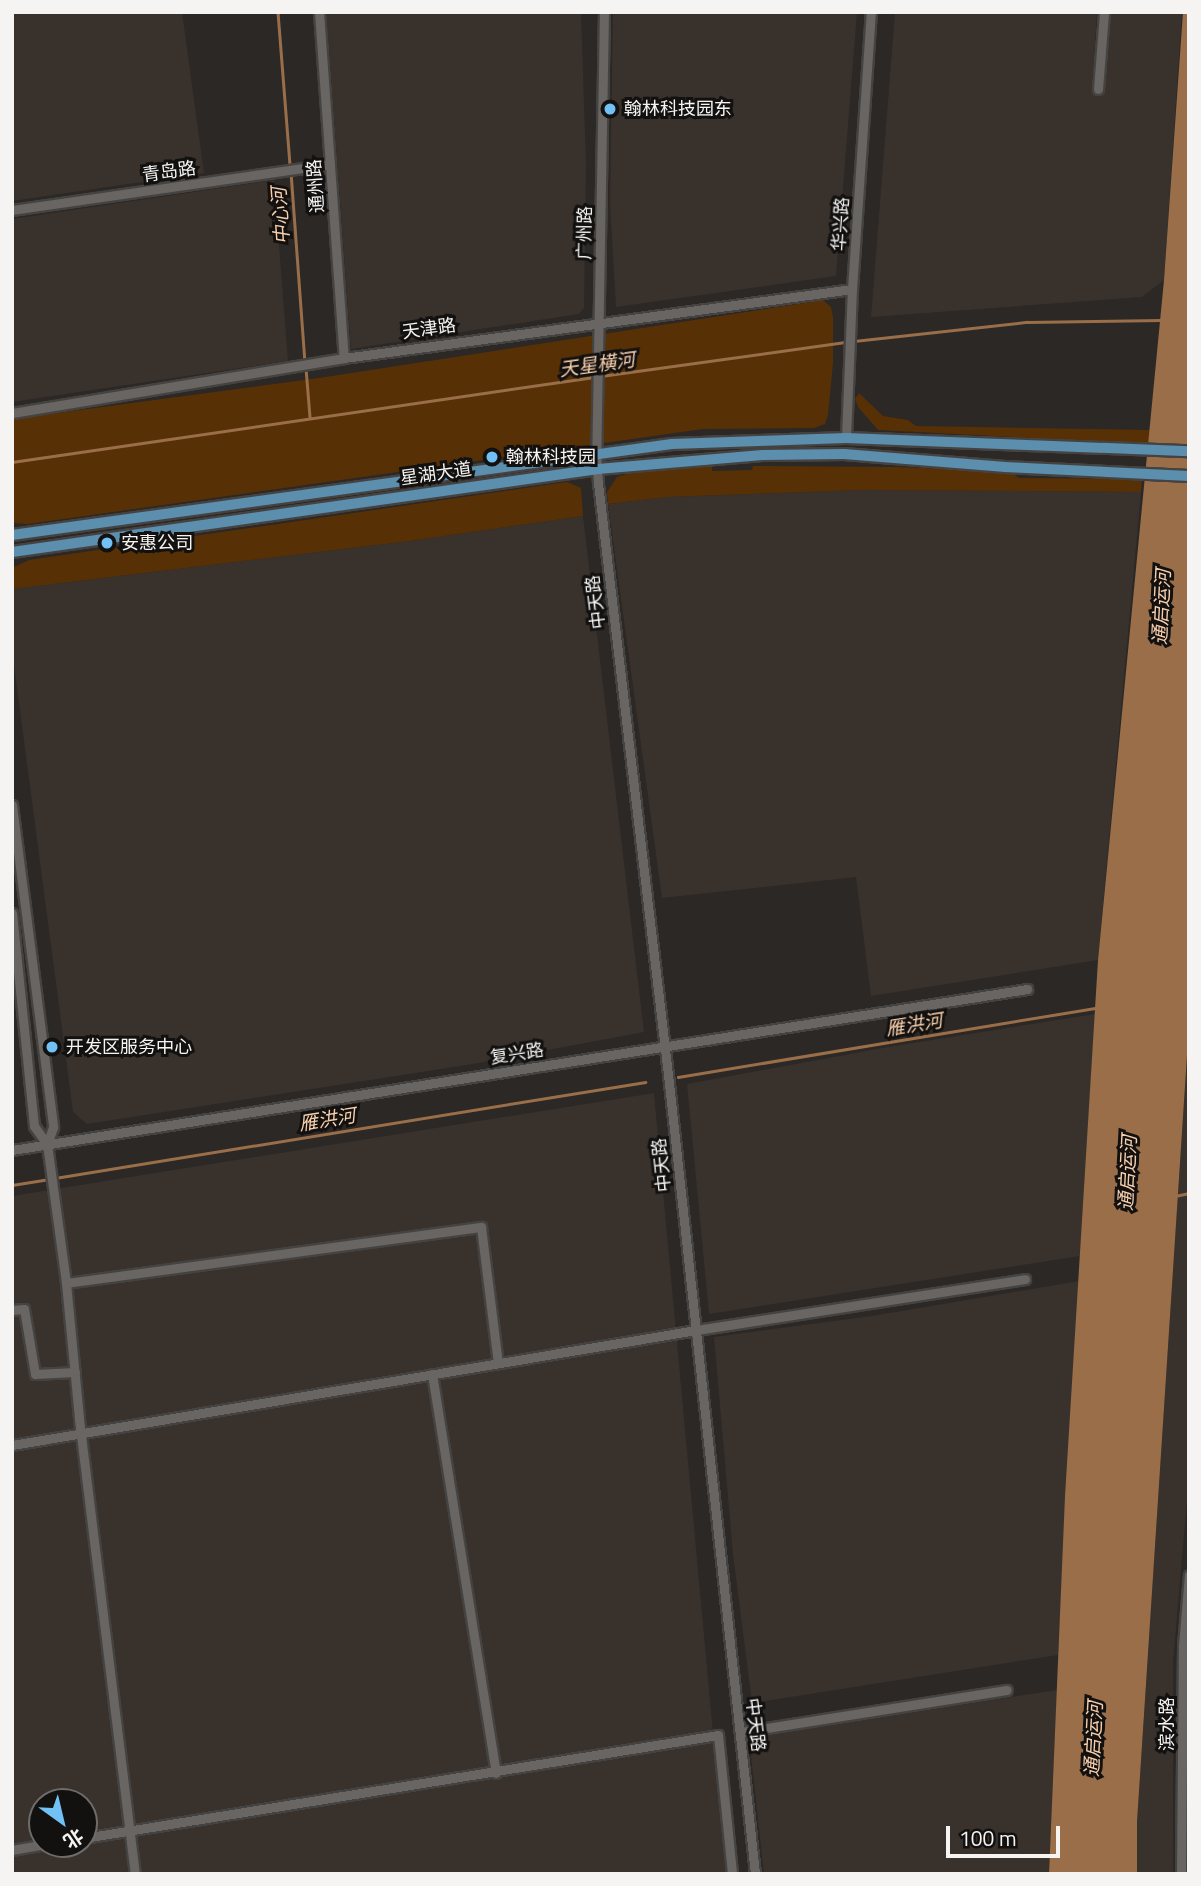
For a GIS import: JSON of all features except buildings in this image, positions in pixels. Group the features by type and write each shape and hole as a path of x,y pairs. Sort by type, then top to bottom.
{"main road":[{"name":"星湖大道","path":"12,535 596,454 722,440 846,439 1189,451"},
{"name":"星湖大道","path":"12,552 598,468 762,455 844,454 1189,476"}],"street":[{"name":"通州路","path":"319,12 344,358"},
{"name":"广州路","path":"596,454 604,12"},
{"name":"华兴路","path":"846,439 852,289 871,12"},
{"path":"1098,89 1104,12"},
{"name":"青岛路","path":"12,210 330,164"},
{"name":"天津路","path":"12,413 344,358 599,321 852,289"},
{"name":"中天路","path":"596,454 665,1046 755,1874"},
{"path":"12,805 53,1127 47,1144"},
{"path":"12,913 34,1126 47,1144 56,1201 81,1433 135,1874"},
{"name":"复兴路","path":"12,1150 1027,989"},
{"path":"66,1283 481,1227 498,1363"},
{"path":"12,1445 696,1330 1025,1279"},
{"path":"12,1310 24,1309 35,1374 75,1372"},
{"path":"432,1374 496,1773"},
{"name":"滨水路","path":"1181,1874 1189,1575"},
{"path":"741,1732 1007,1690"},
{"path":"98,1836 718,1735 732,1874"}],"shaded area":[{"path":"12,12 182,12 204,173 12,201"},
{"path":"326,12 581,12 586,164 584,308 579,314 351,349"},
{"path":"613,12 857,12 836,276 616,307 610,204"},
{"path":"895,12 1097,12 1092,92 1103,93 1111,12 1182,12 1164,280 1142,297 871,317"},
{"path":"274,180 288,361 12,402 12,219"},
{"path":"823,300 831,307 833,317 833,363 828,415 825,424 814,428 703,429 28,524 12,523 12,419 319,378"},
{"path":"859,393 883,416 908,420 916,426 1151,430 1148,444 878,430 858,407 855,399"},
{"path":"712,465 712,471 752,470 753,466 895,467 1009,471 1019,478 1142,479 1141,492 862,490 667,497 608,504 607,492 617,477 633,472"},
{"path":"567,482 581,488 583,516 410,541 12,589 12,568 29,560"},
{"path":"862,490 1141,492 1098,960 871,996 856,877 662,898 608,504 667,497"},
{"path":"583,516 644,1032 473,1064 87,1124 73,1112 12,650 12,589 410,541"},
{"path":"1095,1014 1080,1256 709,1314 687,1084 888,1047"},
{"path":"1189,1025 1189,1478 1173,1663 1173,1874 1137,1874 1137,1822"},
{"path":"654,1093 726,1874 12,1874 12,1196"},
{"path":"1079,1281 1058,1655 752,1703 733,1554 714,1337 872,1316"},
{"path":"1057,1690 1049,1874 764,1874 751,1756 759,1739 767,1735"}],"water":[{"name":"通启运河","path":"1183,12 1189,12 1189,1025 1137,1822 1137,1874 1049,1874 1065,1496 1098,960 1164,280"}],"waterway":[{"name":"中心河","path":"278,12 290,166"},
{"name":"中心河","path":"291,172 305,361"},
{"name":"天星横河","path":"854,341 1027,322 1161,320"},
{"name":"天星横河","path":"601,376 847,342"},
{"name":"中心河","path":"306,368 310,417"},
{"name":"天星横河","path":"12,462 594,377"},
{"name":"雁洪河","path":"678,1077 1096,1008"},
{"name":"雁洪河","path":"55,1178 645,1082"},
{"name":"雁洪河","path":"12,1185 48,1179"},
{"path":"1175,1196 1189,1193"}],"place":[{"name":"翰林科技园东","path":"610,109"},
{"name":"翰林科技园","path":"492,457"},
{"name":"安惠公司","path":"107,543"},
{"name":"开发区服务中心","path":"52,1047"}]}
